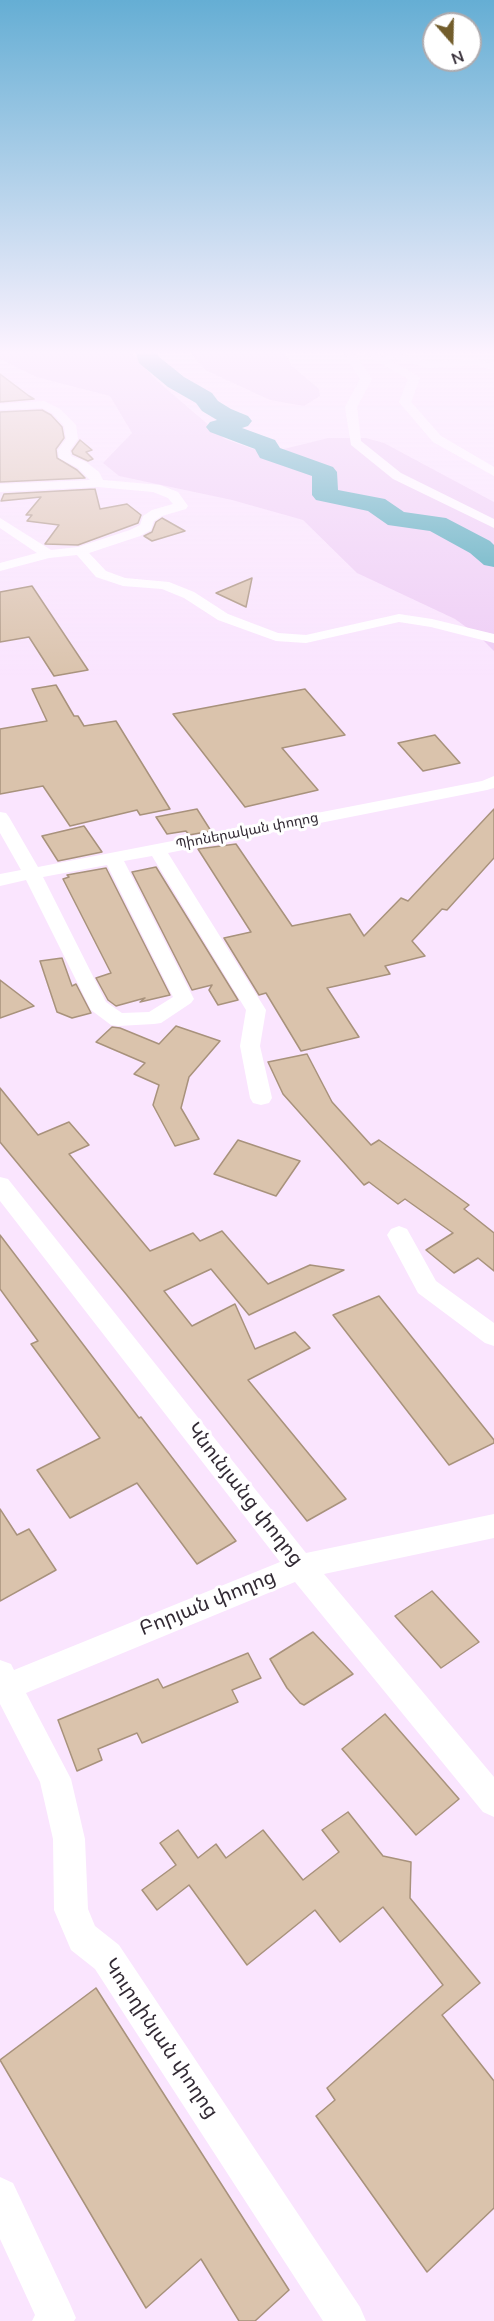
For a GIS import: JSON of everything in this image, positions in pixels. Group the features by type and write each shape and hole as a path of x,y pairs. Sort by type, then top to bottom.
{"street":[{"path":"72,461 82,465 95,475 98,483"},
{"path":"379,461 397,476 494,524"},
{"path":"476,461 494,472"},
{"path":"0,488 98,483 155,488 173,495 181,506 157,513 148,519 146,527 135,533 80,551 48,554 0,567"},
{"path":"0,522 48,554"},
{"path":"80,551 101,574 123,582 164,585 189,595 223,617 276,637 306,639 399,618 432,623 494,639"},
{"name":"Պիոներական փողոց","path":"0,880 487,785 494,781"},
{"path":"0,816 32,873 98,1006 118,1020 154,1018 183,999 113,858"},
{"path":"157,849 256,1010 250,1047 261,1098"},
{"name":"Կնունյանց փողոց","path":"0,1185 300,1567 494,1801"},
{"path":"399,1235 427,1287 494,1336"},
{"name":"Բորյան փողոց","path":"2,1684 300,1567 494,1526"},
{"name":"Կուրղինյան փողոց","path":"2,1684 55,1779 69,1839 71,1910 82,1938 107,1957 346,2321"},
{"path":"0,2196 56,2318 52,2321"}],"shaded area":[{"path":"418,461 494,502 494,651 480,637 455,619 357,573 303,520 232,500 119,476 103,463"}],"building":[{"path":"0,461 63,461 85,478 0,482"},
{"path":"95,489 100,509 127,504 141,515 138,523 78,545 45,544 59,525 27,521 32,515 26,515 41,497 1,501 4,494"},
{"path":"162,518 185,531 152,541 144,536 152,532 156,522"},
{"path":"252,578 246,607 216,593"},
{"path":"32,586 88,670 54,676 29,637 0,642 0,592"},
{"path":"56,685 74,716 78,716 84,726 116,721 170,809 140,815 137,810 70,826 43,786 0,794 0,729 47,721 32,689"},
{"path":"305,689 345,735 282,748 318,790 245,807 173,714"},
{"path":"435,735 460,763 423,771 398,743"},
{"path":"197,809 211,831 189,835 186,831 167,834 156,817"},
{"path":"494,809 494,858 447,910 442,909 412,941 425,956 385,966 390,974 327,988 359,1037 301,1051 266,993 259,995 224,938 251,932 198,849 236,844 292,926 350,914 364,936 401,898 408,901"},
{"path":"84,826 102,852 58,861 42,836"},
{"path":"156,867 238,1000 218,1005 209,990 212,985 192,990 132,872"},
{"path":"106,868 170,995 140,1002 145,998 116,1006 108,1000 96,978 111,973 63,879 69,877 67,875"},
{"path":"62,958 72,986 76,984 91,1013 72,1018 57,1012 40,961"},
{"path":"0,980 34,1006 0,1018"},
{"path":"176,1026 220,1041 189,1077 181,1108 199,1139 175,1146 153,1105 159,1085 134,1074 145,1063 96,1042 112,1027 159,1044"},
{"path":"307,1054 332,1102 371,1145 379,1140 469,1205 464,1209 494,1233 494,1271 478,1258 454,1273 426,1250 453,1233 405,1199 398,1204 369,1182 364,1185 283,1094 268,1062"},
{"path":"0,1088 38,1135 69,1122 89,1145 69,1154 150,1251 193,1233 200,1241 222,1231 268,1284 310,1265 344,1270 249,1315 211,1269 164,1291 192,1326 235,1304 255,1349 295,1332 310,1348 248,1380 346,1499 307,1521 126,1294 0,1142"},
{"path":"238,1140 300,1161 276,1196 214,1174"},
{"path":"0,1235 236,1541 197,1564 137,1483 70,1518 37,1470 100,1438 31,1344 38,1341 0,1289"},
{"path":"379,1296 494,1440 494,1443 449,1465 333,1315"},
{"path":"0,1509 17,1535 29,1529 56,1570 0,1601"},
{"path":"432,1591 479,1642 441,1668 395,1616"},
{"path":"313,1632 353,1674 304,1705 287,1688 270,1659"},
{"path":"248,1653 261,1678 232,1690 238,1702 142,1743 137,1733 98,1749 102,1760 77,1771 58,1720 158,1679 163,1688"},
{"path":"385,1714 459,1799 416,1835 342,1749"},
{"path":"348,1812 383,1856 411,1862 410,1898 480,1983 442,2015 494,2081 494,2208 427,2272 316,2116 335,2100 327,2088 443,1985 383,1907 340,1942 315,1910 247,1965 189,1885 157,1910 142,1890 176,1865 160,1843 178,1830 198,1858 216,1844 226,1858 263,1830 303,1880 339,1852 322,1830"},
{"path":"96,1988 289,2290 255,2321 239,2321 201,2259 146,2308 0,2060"}],"waterway":[{"path":"293,461 324,472 325,495 376,505 397,519 437,524 480,547 494,559"}]}
